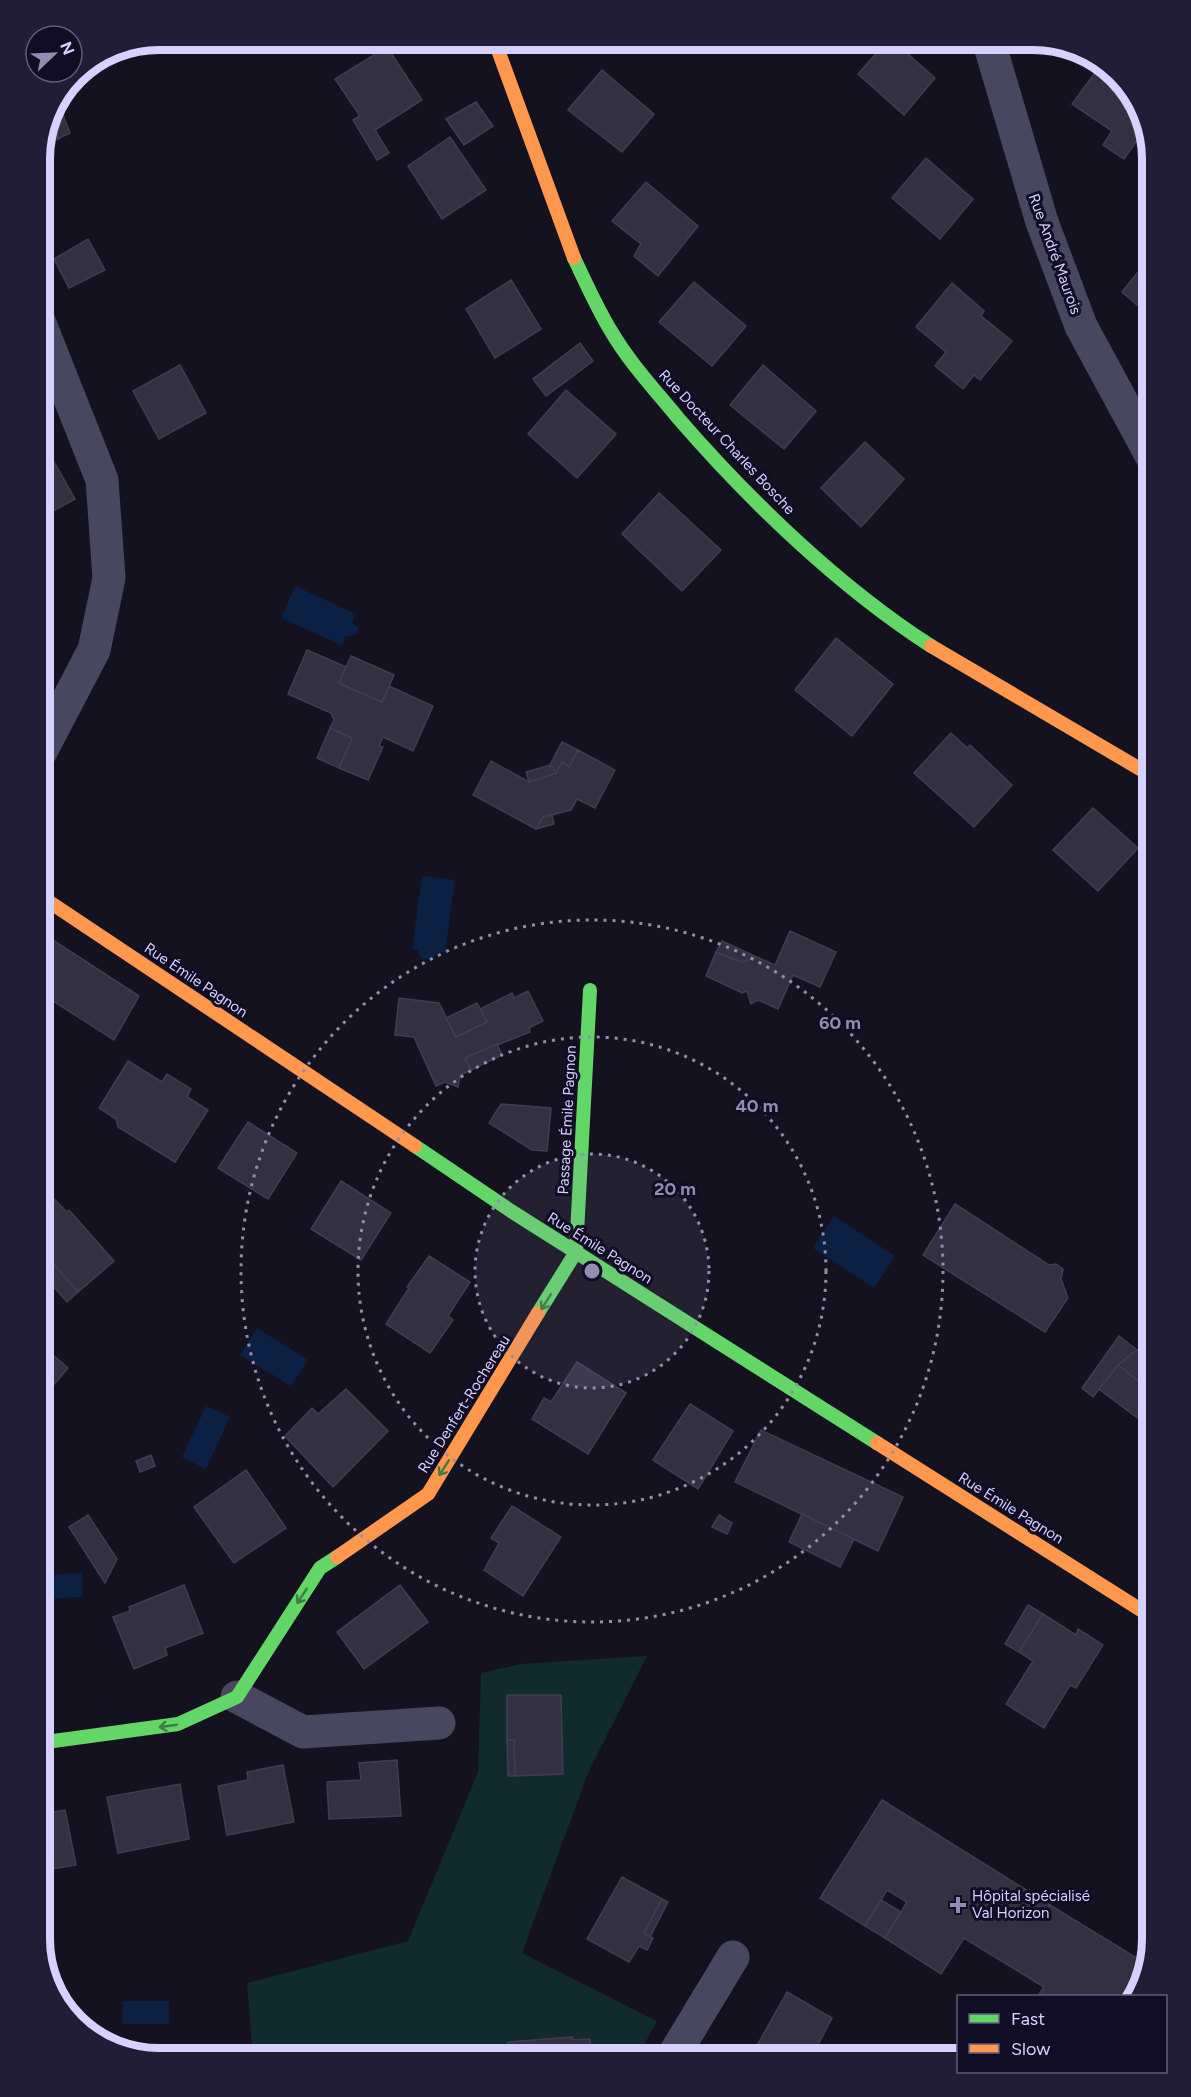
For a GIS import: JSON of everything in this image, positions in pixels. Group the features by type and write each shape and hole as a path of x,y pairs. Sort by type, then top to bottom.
{"street":[{"name":"Rue Docteur Charles Bosche","path":"498,50 569,246 589,290 612,333 650,385 693,435 764,511 885,615 929,645 1142,770"},
{"name":"Rue André Maurois","path":"991,50 1042,222 1081,326 1142,439"},
{"path":"50,349 102,480 109,578 94,650 50,734"},
{"name":"Rue Émile Pagnon","path":"50,902 576,1252 1142,1611"},
{"name":"Passage Émile Pagnon","path":"576,1252 590,990"},
{"name":"Rue Denfert-Rochereau","path":"237,1696 320,1568 428,1494 576,1252"},
{"path":"50,1741 178,1724 237,1696 303,1732 439,1723"},
{"path":"678,2048 733,1957"}],"green space":[{"path":"647,1656 588,1773 522,1953 657,2021 643,2048 252,2047 247,1983 408,1941 478,1772 481,1673 521,1664"}],"water":[{"path":"295,586 356,614 352,622 358,628 356,635 345,637 342,645 281,618"},
{"path":"422,876 455,880 445,953 439,952 431,960 421,958 418,950 412,949"},
{"path":"834,1216 895,1256 874,1288 813,1248"},
{"path":"257,1328 308,1360 291,1386 240,1355"},
{"path":"206,1406 230,1417 206,1469 182,1457"},
{"path":"82,1573 83,1597 50,1598 50,1574"},
{"path":"123,2001 169,2001 169,2024 122,2024"}],"building":[{"path":"382,50 389,50 422,100 375,130 389,153 377,160 353,120 360,116 335,79"},
{"path":"879,50 909,50 911,52 909,55 935,78 904,115 858,74"},
{"path":"602,70 654,114 622,152 568,110"},
{"path":"1096,71 1114,87 1130,110 1139,137 1124,159 1103,145 1112,131 1072,104"},
{"path":"476,102 493,126 464,145 446,119"},
{"path":"61,110 70,133 58,139 54,128"},
{"path":"54,128 58,139 51,142"},
{"path":"450,137 486,190 442,219 408,166"},
{"path":"926,158 973,199 940,239 892,198"},
{"path":"646,182 698,226 658,276 634,256 641,244 612,221"},
{"path":"88,239 105,270 69,288 54,259"},
{"path":"1142,267 1142,309 1122,292"},
{"path":"511,280 541,329 495,358 466,309"},
{"path":"694,282 746,326 712,366 659,322"},
{"path":"952,283 984,311 981,316 1012,341 980,380 974,375 963,389 935,366 946,352 916,327"},
{"path":"580,343 593,361 546,396 533,379"},
{"path":"180,365 206,413 159,439 133,391"},
{"path":"763,365 816,411 784,449 730,405"},
{"path":"566,390 616,434 577,478 528,434"},
{"path":"865,442 904,479 861,527 821,488"},
{"path":"50,455 75,499 50,513"},
{"path":"659,493 721,550 682,591 622,534"},
{"path":"836,638 893,684 852,736 795,690"},
{"path":"307,650 346,667 339,683 382,702 389,686 433,706 413,751 383,737 379,746 383,747 368,780 339,768 352,738 330,728 334,720 331,713 288,694"},
{"path":"351,656 394,675 382,702 339,683"},
{"path":"330,728 352,738 339,768 317,758"},
{"path":"951,733 967,748 970,745 1012,785 974,827 914,773"},
{"path":"562,742 578,750 569,767 562,762 556,773 550,765"},
{"path":"578,750 615,770 595,808 577,799 571,810 543,817 536,829 473,795 491,761 529,782 556,773 562,762 569,767"},
{"path":"550,765 556,773 529,782 526,772"},
{"path":"1093,808 1138,848 1098,891 1053,850"},
{"path":"552,815 554,824 536,829 543,817"},
{"path":"790,931 836,952 820,987 793,975 778,1009 758,1000 751,1004 747,991 742,993 706,976 716,952 741,962 757,957 775,965"},
{"path":"50,938 139,996 114,1040 50,999"},
{"path":"722,941 757,957 741,962 716,952"},
{"path":"528,991 543,1021 529,1028 530,1032 465,1058 471,1070 460,1075 458,1087 445,1082 436,1086 414,1037 395,1035 399,998 439,1003 456,1037 487,1022 480,1009 512,993 514,998"},
{"path":"477,1003 487,1022 456,1037 446,1018"},
{"path":"497,1044 502,1055 471,1070 465,1058"},
{"path":"128,1061 162,1082 167,1074 191,1089 187,1097 208,1110 175,1162 118,1127 116,1119 99,1108"},
{"path":"501,1104 551,1108 547,1151 532,1150 489,1123"},
{"path":"248,1122 297,1153 268,1199 218,1168"},
{"path":"341,1181 391,1213 361,1260 311,1229"},
{"path":"50,1195 67,1212 69,1210 114,1261 78,1292 50,1260"},
{"path":"955,1204 1049,1265 1056,1264 1063,1269 1061,1279 1068,1298 1045,1332 923,1255"},
{"path":"429,1256 470,1282 448,1316 453,1320 430,1353 386,1324 409,1288 407,1287"},
{"path":"50,1260 78,1292 67,1302 50,1283"},
{"path":"1119,1336 1137,1350 1118,1365 1093,1397 1082,1388"},
{"path":"1137,1350 1142,1354 1142,1384 1118,1365"},
{"path":"50,1352 68,1368 50,1389"},
{"path":"577,1362 626,1393 588,1454 532,1419 544,1398 551,1402"},
{"path":"1118,1365 1142,1384 1142,1421 1099,1389"},
{"path":"346,1389 388,1431 333,1487 285,1436 312,1408 318,1414"},
{"path":"690,1404 733,1431 698,1489 653,1460"},
{"path":"761,1430 903,1497 878,1551 735,1482"},
{"path":"151,1455 155,1466 140,1472 136,1461"},
{"path":"246,1470 286,1528 234,1563 194,1507"},
{"path":"512,1506 561,1537 523,1596 484,1570 499,1543 491,1538"},
{"path":"802,1514 854,1539 840,1567 789,1542"},
{"path":"88,1515 117,1559 105,1583 69,1527"},
{"path":"719,1515 732,1523 727,1534 712,1527"},
{"path":"184,1585 203,1633 165,1648 167,1655 134,1669 113,1617 130,1611 129,1607"},
{"path":"400,1585 428,1622 364,1669 337,1632"},
{"path":"1028,1605 1043,1614 1019,1652 1005,1644"},
{"path":"1043,1614 1076,1635 1078,1629 1103,1645 1076,1688 1070,1685 1044,1728 1006,1704 1033,1661 1019,1652"},
{"path":"507,1695 561,1695 563,1774 515,1776 514,1740 507,1740"},
{"path":"507,1740 514,1740 515,1776 508,1776"},
{"path":"397,1760 401,1816 329,1819 327,1782 361,1780 359,1763"},
{"path":"283,1765 294,1822 227,1835 218,1786 248,1780 247,1772"},
{"path":"180,1784 189,1839 118,1853 107,1797"},
{"path":"882,1800 1028,1891 1024,1899 1045,1912 1050,1905 1140,1960 1126,1995 1039,1995 1044,1987 964,1938 941,1974 885,1938 907,1902 887,1890 865,1926 820,1898"},
{"path":"65,1810 76,1865 50,1869 50,1812"},
{"path":"622,1877 662,1899 644,1933 653,1938 647,1950 639,1946 629,1962 587,1939"},
{"path":"1028,1891 1050,1905 1045,1912 1024,1899"},
{"path":"662,1899 668,1902 650,1937 644,1933"},
{"path":"881,1900 901,1912 885,1938 865,1926"},
{"path":"787,1992 832,2018 816,2048 756,2048"},
{"path":"572,2037 574,2040 590,2039 590,2047 508,2047 508,2042"}],"traffic: fast":[{"path":"574,258 601,313 626,354 705,449 765,511 829,570 897,623 931,646"},
{"path":"538,1313 576,1252 590,990"},
{"path":"415,1146 511,1211 877,1443"},
{"path":"50,1741 178,1724 237,1697 320,1568 337,1557"}],"traffic: slow":[{"path":"498,50 574,258"},
{"path":"931,646 1142,770"},
{"path":"50,902 415,1146"},
{"path":"337,1557 428,1494 538,1313"},
{"path":"877,1443 1142,1611"}],"place":[{"name":"Hôpital spécialisé Val Horizon","path":"958,1905"}]}
